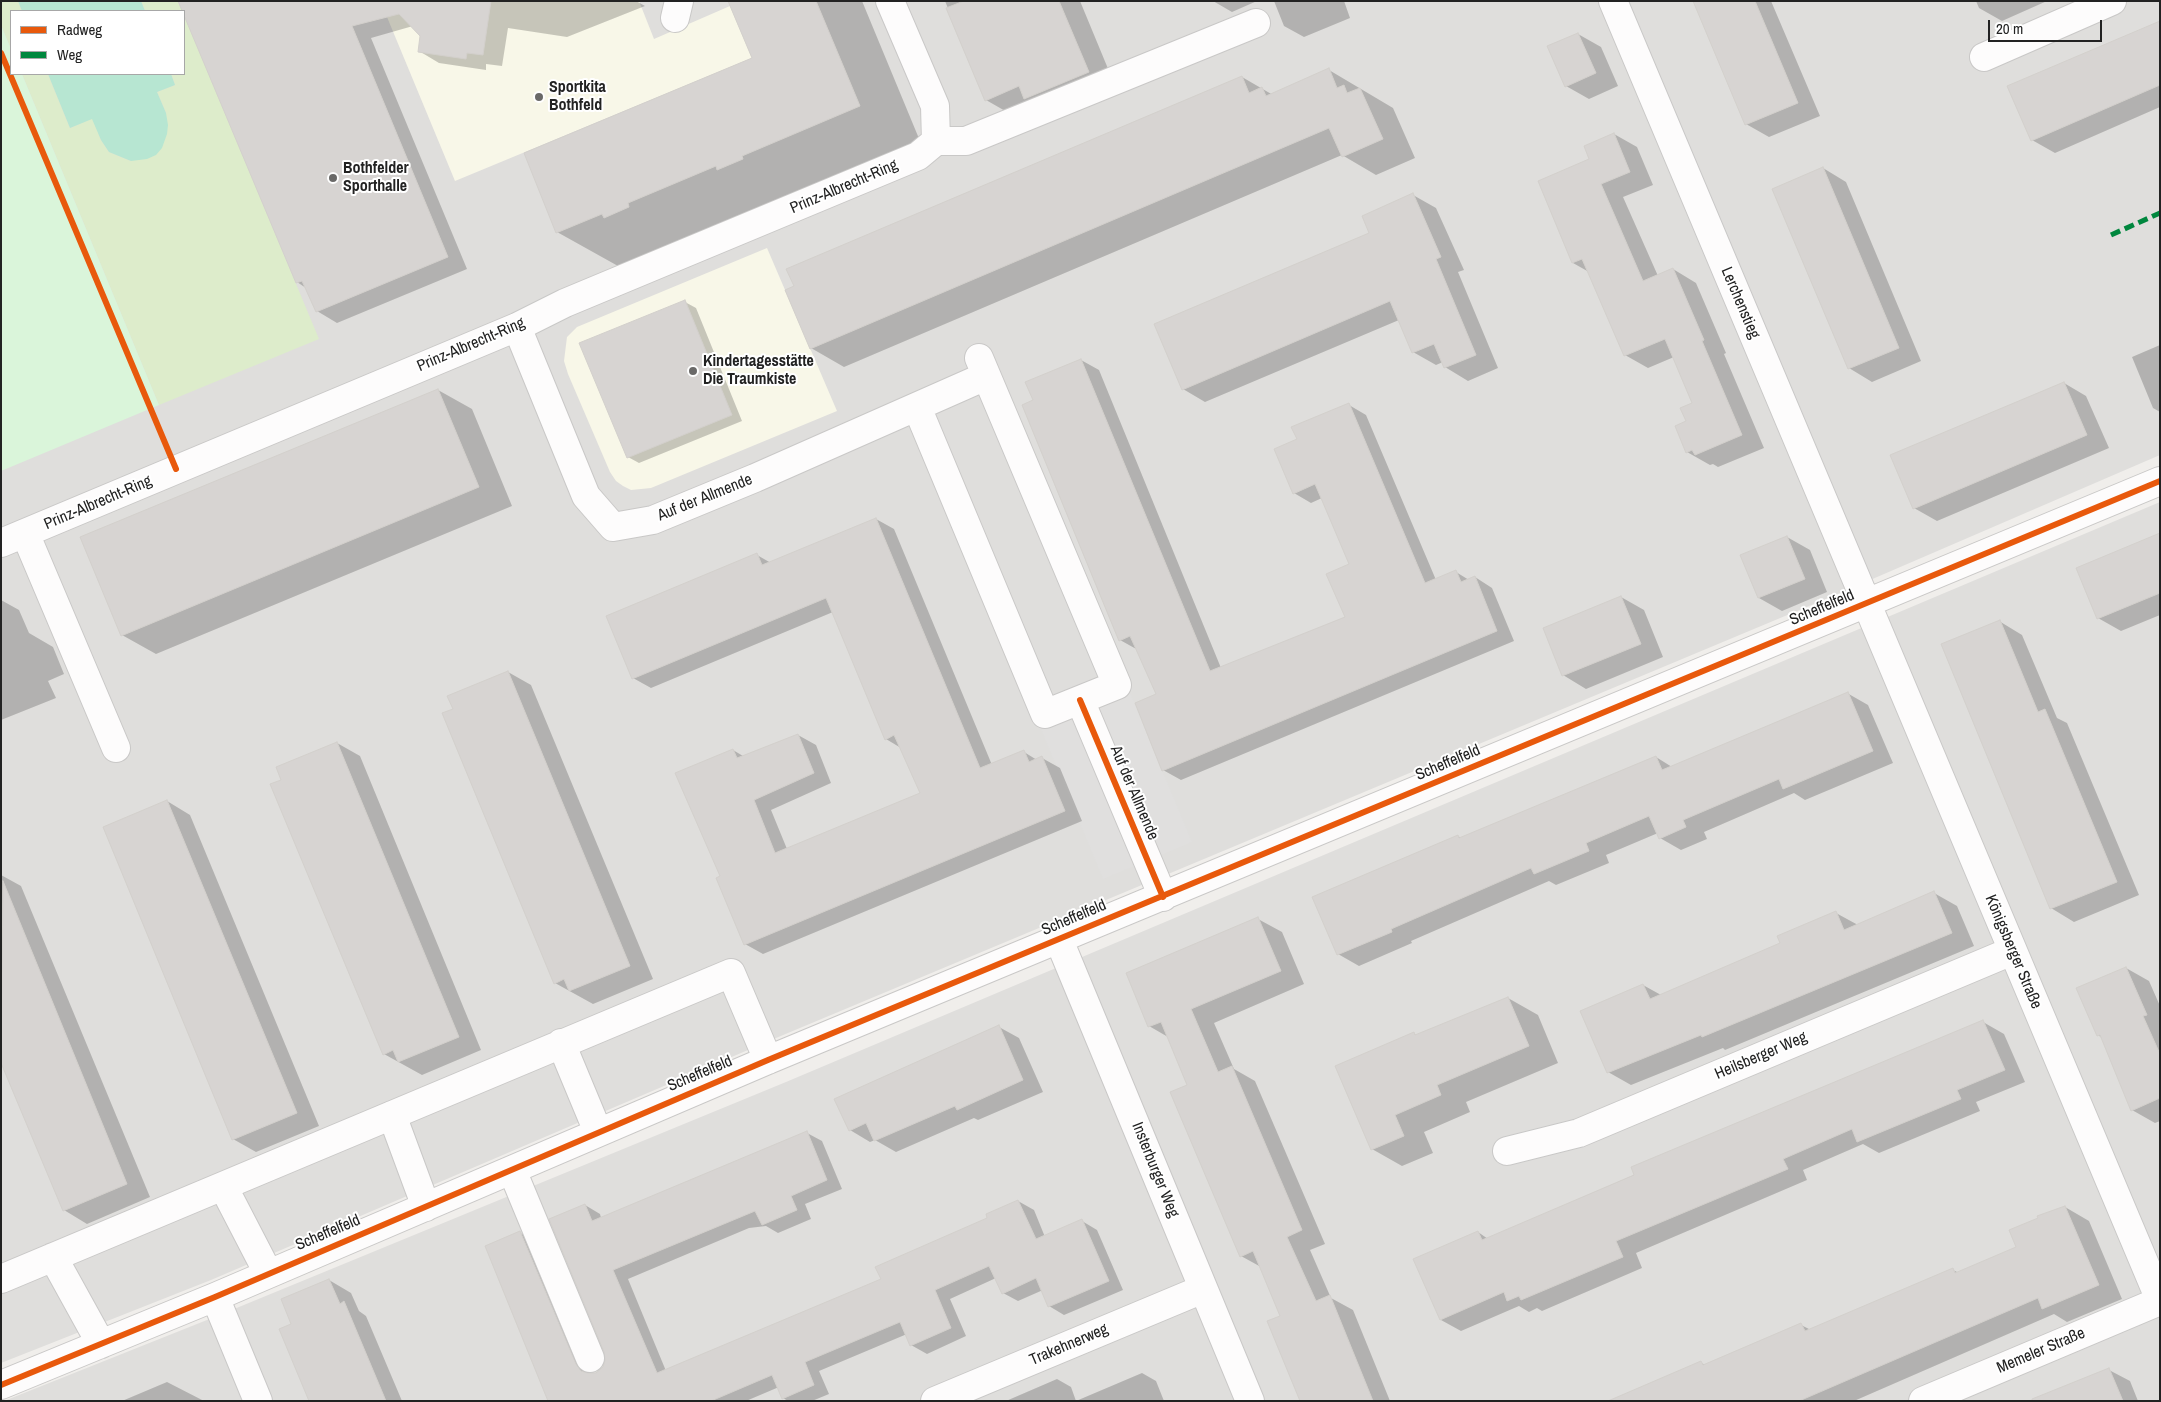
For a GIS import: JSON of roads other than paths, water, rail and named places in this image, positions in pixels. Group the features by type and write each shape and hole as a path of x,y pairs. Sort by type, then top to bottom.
{"street":[{"path":"890,1 934,106 936,141 966,141 1256,23"},
{"name":"Lerchenstieg","path":"1613,1 1867,604"},
{"path":"1984,57 2112,1"},
{"name":"Prinz-Albrecht-Ring","path":"13,538 517,327 565,303 918,156 936,141"},
{"name":"Auf der Allmende","path":"517,327 586,496 613,527 653,520 916,407 982,367 1117,685 1045,714 916,407"},
{"name":"Scheffelfeld","path":"1,1385 426,1207 768,1060 2160,481"},
{"path":"13,538 116,748"},
{"name":"Königsberger Straße","path":"1867,604 2160,1301"},
{"name":"Auf der Allmende","path":"1080,700 1163,897"},
{"name":"Insterburger Weg","path":"1059,940 1250,1401"},
{"name":"Heilsberger Weg","path":"1507,1151 1579,1133 2012,951"},
{"path":"1,1279 731,973 768,1060"},
{"path":"561,1043 598,1132"},
{"path":"392,1115 426,1207"},
{"path":"512,1170 590,1358"},
{"path":"223,1186 268,1273"},
{"path":"53,1257 101,1344"},
{"name":"Trakehnerweg","path":"935,1401 1203,1288"},
{"path":"215,1296 258,1401"},
{"name":"Memeler Straße","path":"1923,1401 2160,1301"}],"place":[{"name":"Sportkita Bothfeld","path":"539,97"},
{"name":"Bothfelder Sporthalle","path":"333,178"},
{"name":"Kindertagesstätte Die Traumkiste","path":"693,371"}]}
